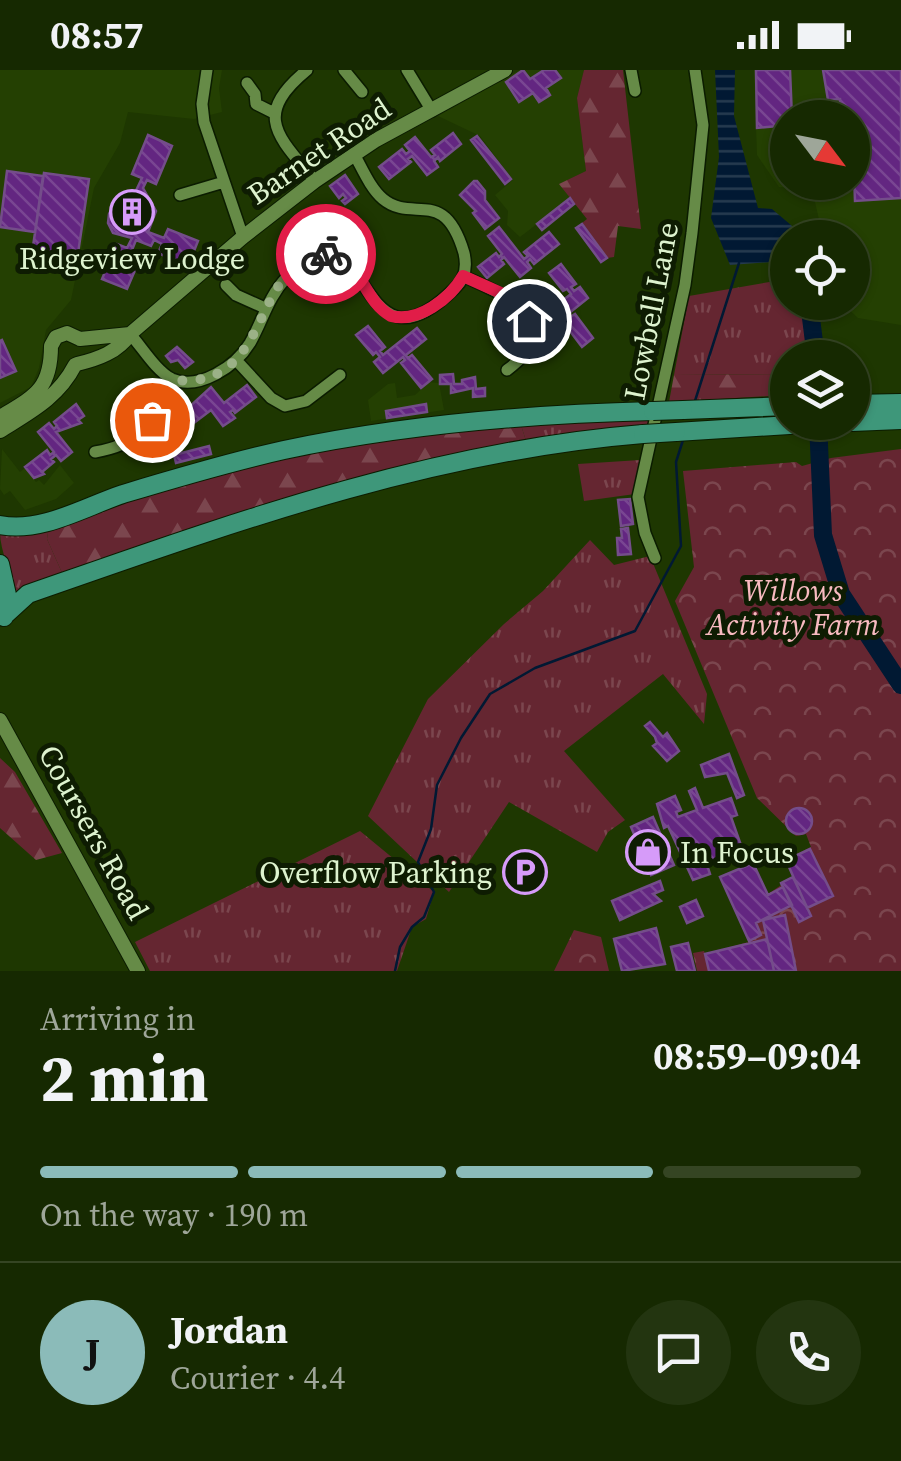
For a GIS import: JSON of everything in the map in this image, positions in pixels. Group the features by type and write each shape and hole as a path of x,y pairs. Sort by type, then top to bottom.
{"main road":[{"path":"870,403 901,402"},
{"path":"0,525 34,526 182,477 282,451 362,436 538,414 770,407"},
{"path":"870,421 901,420"},
{"path":"2,619 13,604 28,594 232,522 342,489 585,439 770,426"},
{"path":"0,564 7,595 2,619"}],"street":[{"path":"208,70 202,104 204,122 243,237"},
{"path":"307,70 274,113 277,134 315,181"},
{"path":"344,70 362,92"},
{"path":"407,70 432,111"},
{"name":"Barnet Road","path":"0,431 47,401 67,381 76,365 117,349 243,237 315,181 354,154 504,70"},
{"path":"631,70 635,91"},
{"name":"Lowbell Lane","path":"655,558 638,497 686,285 703,126 695,70"},
{"path":"247,83 255,94 256,104 274,113"},
{"path":"0,417 40,389 53,360 50,346 56,337 66,333 80,338 130,334 174,380 212,376 236,360 252,338 264,308 288,276 310,256 328,254 349,262 381,310 399,318 424,311 453,290 463,276 463,250 447,220 420,207 399,207 385,201 354,154"},
{"path":"180,194 224,182"},
{"path":"291,233 310,256"},
{"path":"463,276 512,298 526,312 531,342 507,370"},
{"path":"226,286 264,308"},
{"path":"53,360 65,367 76,365 84,355 80,338"},
{"path":"236,360 271,398 286,406 306,401 340,375"},
{"path":"95,452 130,444 139,437 174,380"},
{"name":"Coursers Road","path":"0,720 138,971"}],"shaded area":[{"path":"0,70 222,70 222,112 194,119 128,112 120,143 94,188 71,300 46,330 31,387 0,403"},
{"path":"520,70 584,70 577,98 586,171 560,184 575,204 542,230 537,224 520,237 507,225 508,211 495,195 513,180 480,136 438,116"},
{"path":"754,70 901,70 901,325 870,320 870,220 819,220 815,200 870,200 870,100 770,100 770,174 757,155"},
{"path":"429,382 439,383 444,410 371,421 368,400 388,384 395,383 397,398 415,395"},
{"path":"2,449 20,472 25,468 36,482 44,485 60,465 74,483 56,499 25,510 10,491 4,495 0,489"}],"green space":[{"path":"584,70 623,70 641,229 618,226 614,257 607,258 582,223 587,219 559,184 586,171 577,98"},
{"path":"770,282 770,320 808,320 810,340 770,340 770,374 674,375 689,296"},
{"path":"770,374 770,396 669,402 674,375"},
{"path":"650,416 648,427 527,444 520,422"},
{"path":"520,422 527,444 63,575 47,539 49,526 154,491 301,453"},
{"name":"Willows Activity Farm","path":"901,449 901,971 697,971 693,953 705,954 749,942 720,877 753,863 768,894 793,877 786,860 811,847 806,834 796,836 757,798 675,601 694,567 683,471 796,462 802,466"},
{"path":"640,460 635,494 584,501 578,464"},
{"path":"49,526 47,539 63,575 17,594 0,532"},
{"path":"590,540 614,565 650,556 707,694 704,724 663,674 564,751 625,820 608,832 597,852 509,802 449,892 368,816 428,699 543,591"},
{"path":"0,758 15,772 62,853 36,860 0,828"},
{"path":"360,831 434,892 426,919 412,927 397,971 150,971 135,942"},
{"path":"574,930 601,937 609,971 554,971"}],"water":[{"path":"715,70 735,70 734,116 758,208 772,209 785,220 770,220 770,262 730,265 711,218 719,157"}],"building":[{"path":"523,70 530,79 544,70 555,70 561,78 546,88 550,95 539,102 533,93 519,102 506,82"},
{"path":"756,70 790,70 791,100 770,100 770,127 757,128"},
{"path":"823,70 901,70 901,198 855,201 870,200 870,100 828,100"},
{"path":"453,133 461,144 440,161 438,157 434,161 438,167 427,175 412,156 408,159 411,162 389,179 379,167 402,149 406,154 410,151 405,145 415,137 431,157 435,155 431,150"},
{"name":"Ridgeview Lodge","path":"148,135 172,146 156,184 147,180 143,188 156,211 148,232 164,238 168,229 198,241 188,266 158,253 162,244 154,240 151,246 136,240 132,250 142,254 127,289 102,279 117,244 127,248 132,238 113,233 109,214 119,197 133,197 142,178 132,174"},
{"path":"477,136 511,179 505,184 471,140"},
{"path":"7,171 43,176 35,232 0,227"},
{"path":"44,173 89,179 77,260 32,253"},
{"path":"345,175 358,194 345,204 343,194 339,198 330,186"},
{"path":"474,181 485,191 485,200 499,218 485,229 473,213 476,211 460,195"},
{"path":"570,198 574,204 542,230 537,224"},
{"path":"582,224 607,258 601,262 576,228"},
{"path":"499,227 524,259 528,256 524,252 549,232 559,244 534,264 530,259 527,262 531,268 520,277 504,257 504,264 487,278 478,267 496,253 499,257 502,254 488,236"},
{"path":"561,264 576,284 571,287 574,291 580,287 588,298 568,314 575,314 593,338 582,347 563,322 565,316 546,330 538,319 571,294 567,289 563,291 549,273"},
{"path":"368,326 385,347 380,351 383,355 417,328 426,339 406,355 412,355 432,379 421,388 401,363 403,357 383,373 374,362 380,357 376,352 373,355 356,335"},
{"path":"0,341 16,371 0,378"},
{"path":"177,347 193,362 185,368 178,360 171,362 166,356"},
{"path":"453,374 454,384 475,377 476,389 485,388 485,396 473,397 473,388 451,393 451,384 440,384 440,375"},
{"path":"247,385 256,397 235,413 230,412 235,418 223,426 211,410 182,432 174,421 211,387 224,403"},
{"path":"76,404 84,416 78,420 81,423 56,432 72,452 61,461 56,455 44,474 34,478 25,467 47,450 50,455 54,452 38,432 49,423 54,429 54,422"},
{"path":"426,404 427,412 387,418 386,411"},
{"path":"209,446 211,454 176,463 174,455"},
{"path":"630,499 633,524 621,526 618,500"},
{"path":"628,528 631,554 618,555 617,538 622,538 621,529"},
{"path":"650,722 663,737 667,733 679,751 667,761 653,746 657,743 655,737 645,726"},
{"path":"729,754 744,795 737,798 727,773 705,777 701,765"},
{"path":"695,788 703,808 731,798 737,815 731,817 743,851 707,865 710,874 693,880 668,826 664,828 657,804 675,796 681,810 676,812 678,817 697,810 689,791"},
{"path":"799,808 808,812 812,821 808,830 799,834 790,830 786,821 790,812"},
{"path":"653,817 674,865 651,875 646,862 650,860 631,827"},
{"path":"810,849 833,896 807,908 786,860"},
{"path":"753,863 768,895 783,887 792,905 756,923 761,935 749,941 720,877"},
{"path":"793,877 811,916 799,922 781,883"},
{"path":"660,881 663,890 653,894 661,901 620,920 612,901"},
{"path":"696,900 703,916 687,923 680,907"},
{"path":"785,915 796,971 774,971 763,920"},
{"path":"656,928 665,964 622,971 614,939"},
{"path":"767,939 774,971 709,971 705,954"},
{"path":"688,943 695,971 677,971 671,947"}],"waterway":[{"path":"694,404 739,263"},
{"path":"811,320 814,340"},
{"path":"395,971 400,947 412,927 424,917 434,892 418,862 431,829 437,785 461,738 490,694 535,668 635,631 681,546 676,462 683,440"},
{"path":"819,440 823,535 841,594 901,685"}],"way so far":[{"path":"152,420 174,380 212,376 236,360 276,290 310,256 326,254"}],"place":[{"name":"Ridgeview Lodge","path":"132,212"},
{"name":"In Focus","path":"648,852"},
{"name":"Overflow Parking","path":"525,872"}],"route":[{"path":"326,254 349,262 371,299 391,316 416,316 453,290 463,276 512,298 529,321"}]}
